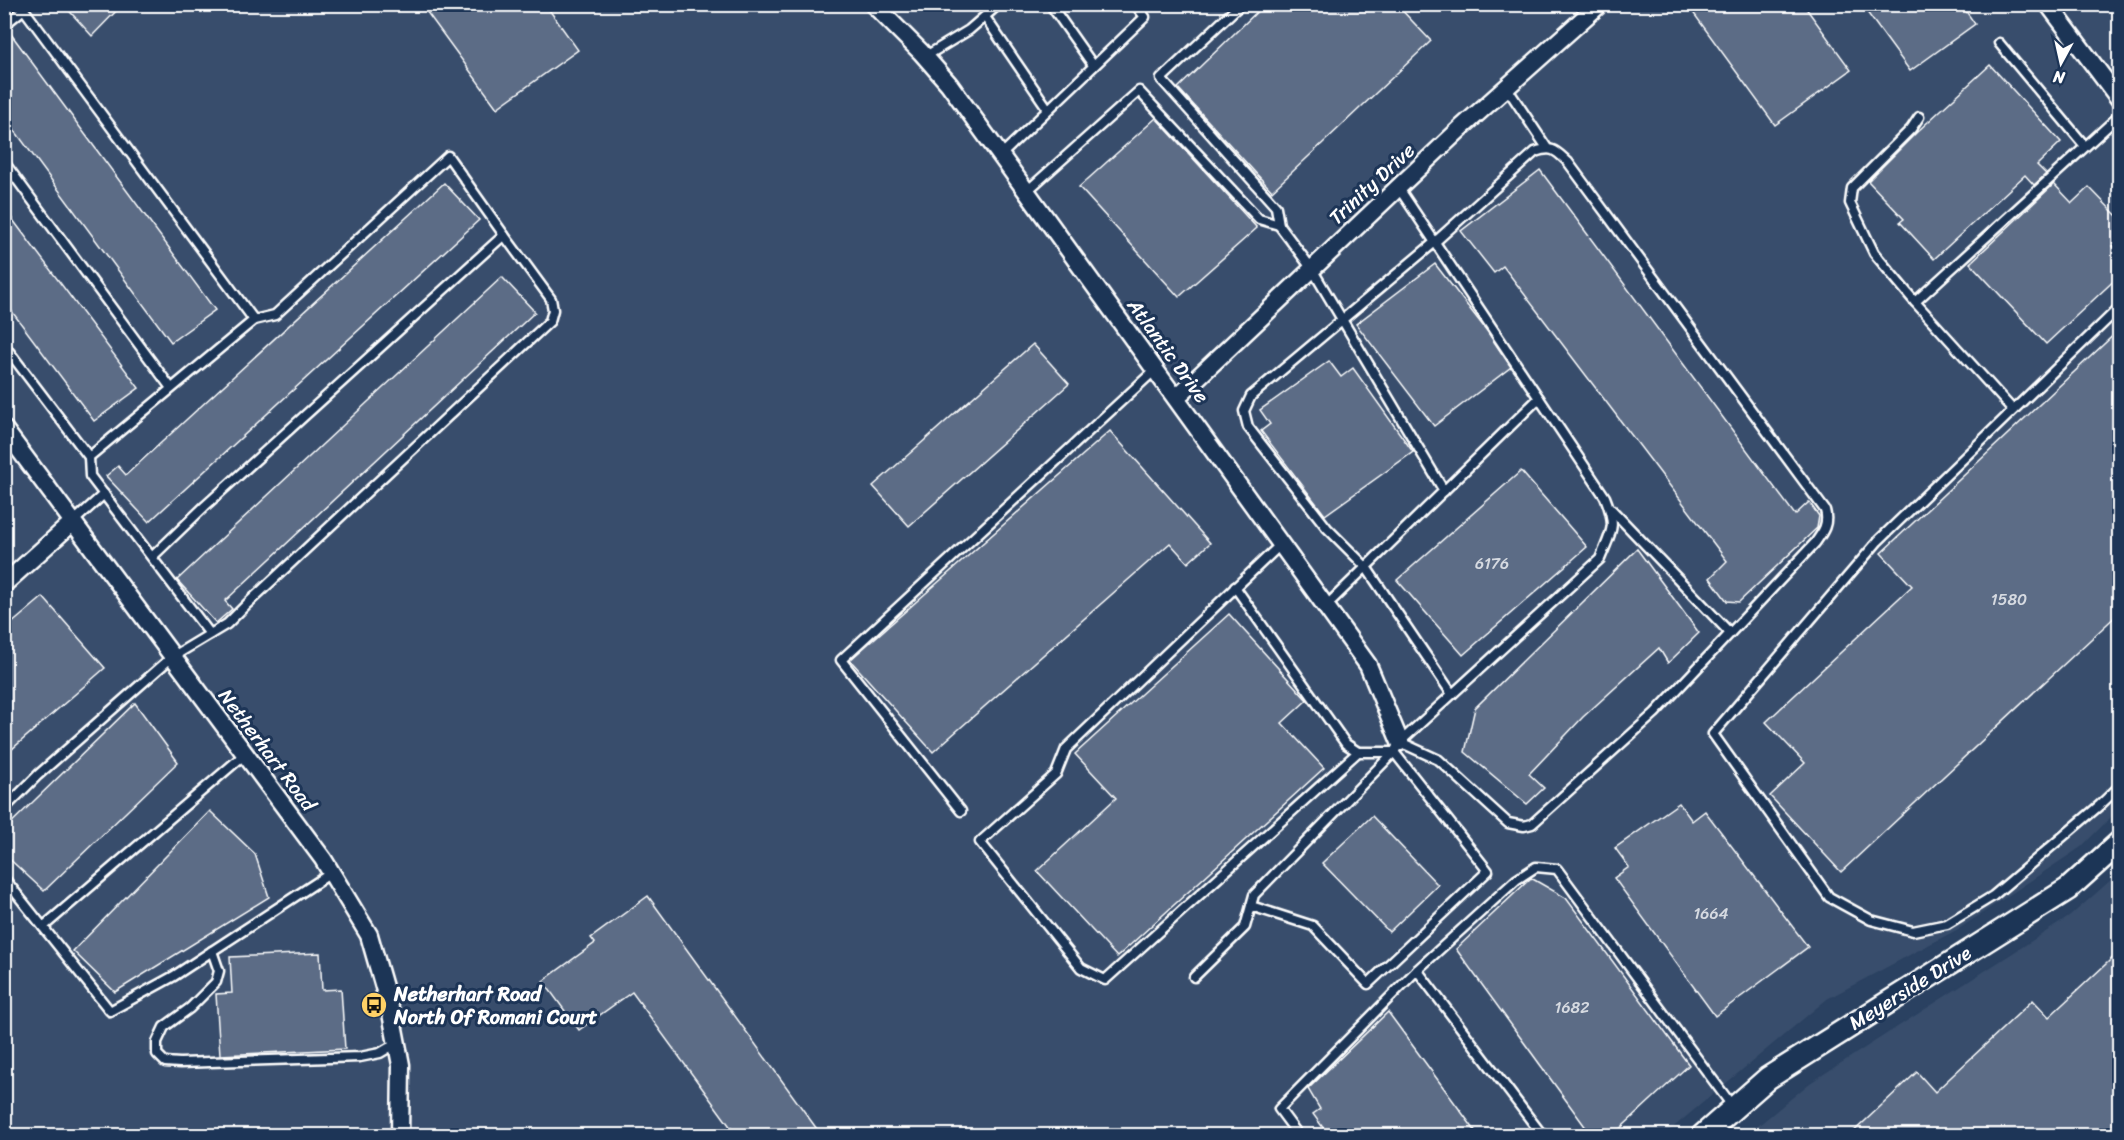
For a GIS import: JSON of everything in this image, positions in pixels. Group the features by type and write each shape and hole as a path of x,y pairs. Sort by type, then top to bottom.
{"street":[{"name":"Atlantic Drive","path":"873,4 950,84 1368,665 1397,747"},
{"name":"Trinity Drive","path":"1176,398 1398,187 1600,4"},
{"path":"2048,4 2120,100"},
{"name":"Netherhart Road","path":"4,429 331,873 369,935 390,1008 401,1065 400,1136"},
{"path":"4,584 72,522"},
{"name":"Meyerside Drive","path":"1702,1136 1733,1107 1778,1072 2068,889 2120,842"}],"lane":[{"path":"926,57 969,30 999,4"},
{"path":"1050,4 1093,65"},
{"path":"1001,155 1145,17 1135,4"},
{"path":"1241,4 1161,79 1276,207 1279,225 1312,269 1444,490"},
{"path":"4,25 22,7 254,320"},
{"path":"985,17 1048,109"},
{"path":"1999,43 2085,146"},
{"path":"1507,88 1547,148"},
{"path":"1027,191 1139,91 1259,219 1279,225"},
{"path":"1915,302 2120,115"},
{"path":"1919,117 1911,129 1852,188 1850,203 1874,253 2013,410"},
{"path":"1281,544 1066,749 1056,774 980,842 1081,968 1105,980 1358,752 1397,747 1439,760 1508,824 1524,826 1532,824 1654,713 1824,531 1828,519 1825,510 1568,162 1555,150 1547,148 1535,152 1435,242 1251,396 1244,411 1248,428 1327,528 1366,567 1452,694"},
{"path":"4,809 172,657 227,624 550,321 553,310 551,299 448,156 275,315 254,320 89,457"},
{"path":"4,162 171,388"},
{"path":"1194,977 1245,927 1254,895 1397,747 1600,559 1610,534 1613,519 1605,497 1398,187"},
{"path":"152,557 205,506 504,235"},
{"path":"2120,307 1878,540 1713,734 1829,897 1871,920 1912,931 1947,924 1993,896 2100,806 2120,786"},
{"path":"4,345 89,457 90,476 210,634"},
{"path":"961,812 841,660 1156,369"},
{"path":"1326,606 1539,398"},
{"path":"72,522 104,494"},
{"path":"1608,506 1730,633"},
{"path":"1235,587 1346,744 1358,752"},
{"path":"1251,906 1313,926 1368,984 1488,871 1397,747"},
{"path":"43,927 245,754"},
{"path":"1299,1136 1279,1109 1417,970 1516,880 1536,867 1557,869 1733,1107"},
{"path":"4,878 110,1011 174,976 331,873"},
{"path":"212,951 219,971 216,982 190,1008 164,1027 157,1042 157,1054 165,1062 360,1057 380,1053 397,1043"},
{"path":"1417,970 1543,1136"}],"shaded area":[{"path":"5,5 2119,5 2119,809 2081,847 1960,928 1827,999 1664,1135 5,1136"},
{"path":"2119,873 2119,1135 1746,1136 1810,1083 2069,917"}],"building":[{"path":"63,4 123,4 92,36"},
{"path":"421,4 545,4 578,50 497,108"},
{"path":"1265,4 1396,4 1431,41 1272,191 1178,88"},
{"path":"1702,4 1803,4 1851,70 1775,125 1692,11"},
{"path":"1861,4 1961,4 1975,24 1910,71"},
{"path":"8,30 215,310 171,342 4,116 4,31"},
{"path":"1990,65 2061,142 2037,165 2046,174 2034,185 2025,175 1934,259 1900,222 1904,219 1868,181"},
{"path":"1156,118 1257,228 1179,297 1079,187"},
{"path":"1540,170 1795,515 1809,502 1819,516 1817,528 1739,602 1727,601 1710,578 1727,561 1503,266 1494,273 1461,231"},
{"path":"444,183 479,220 149,522 106,476 118,466 126,475"},
{"path":"2054,184 2072,203 2089,187 2120,219 2120,238 2112,246 2120,254 2120,275 2046,344 1970,263"},
{"path":"4,208 139,388 94,421 4,301"},
{"path":"1435,264 1487,331 1511,367 1434,426 1356,324"},
{"path":"502,277 535,312 225,601 232,609 216,623 177,580"},
{"path":"2120,329 2120,612 1841,872 1770,796 1805,763 1766,722 1912,586 1881,553"},
{"path":"1033,344 1069,384 909,526 873,486"},
{"path":"1329,361 1341,377 1353,368 1413,452 1325,515 1261,431 1270,424 1260,410"},
{"path":"1110,431 1210,543 1188,563 1170,543 933,752 850,660"},
{"path":"1521,471 1587,547 1463,655 1397,580"},
{"path":"1637,549 1699,633 1668,663 1659,648 1583,717 1529,774 1544,788 1527,804 1465,752 1475,708"},
{"path":"43,597 105,668 4,756 4,630"},
{"path":"1229,614 1307,700 1282,723 1324,768 1117,957 1037,871 1116,798 1075,754"},
{"path":"135,703 178,762 44,891 4,854 4,830"},
{"path":"1679,803 1692,821 1705,811 1808,947 1715,1016 1614,878 1629,867 1615,848"},
{"path":"210,811 255,854 269,897 115,992 73,951"},
{"path":"1372,816 1438,885 1389,932 1322,863"},
{"path":"1531,878 1566,898 1689,1065 1612,1136 1592,1136 1456,949"},
{"path":"648,896 822,1136 737,1136 632,992 579,1030 543,981 595,943 591,938"},
{"path":"2120,951 2120,1136 1849,1136 1917,1072 1935,1092 2033,1000 2049,1017"},
{"path":"320,953 322,990 341,989 345,1049 220,1055 216,994 232,993 230,957"},
{"path":"1388,1012 1479,1136 1329,1136 1313,1114 1320,1109 1308,1089"}],"place":[{"name":"Netherhart Road North Of Romani Court","path":"374,1005"}]}
